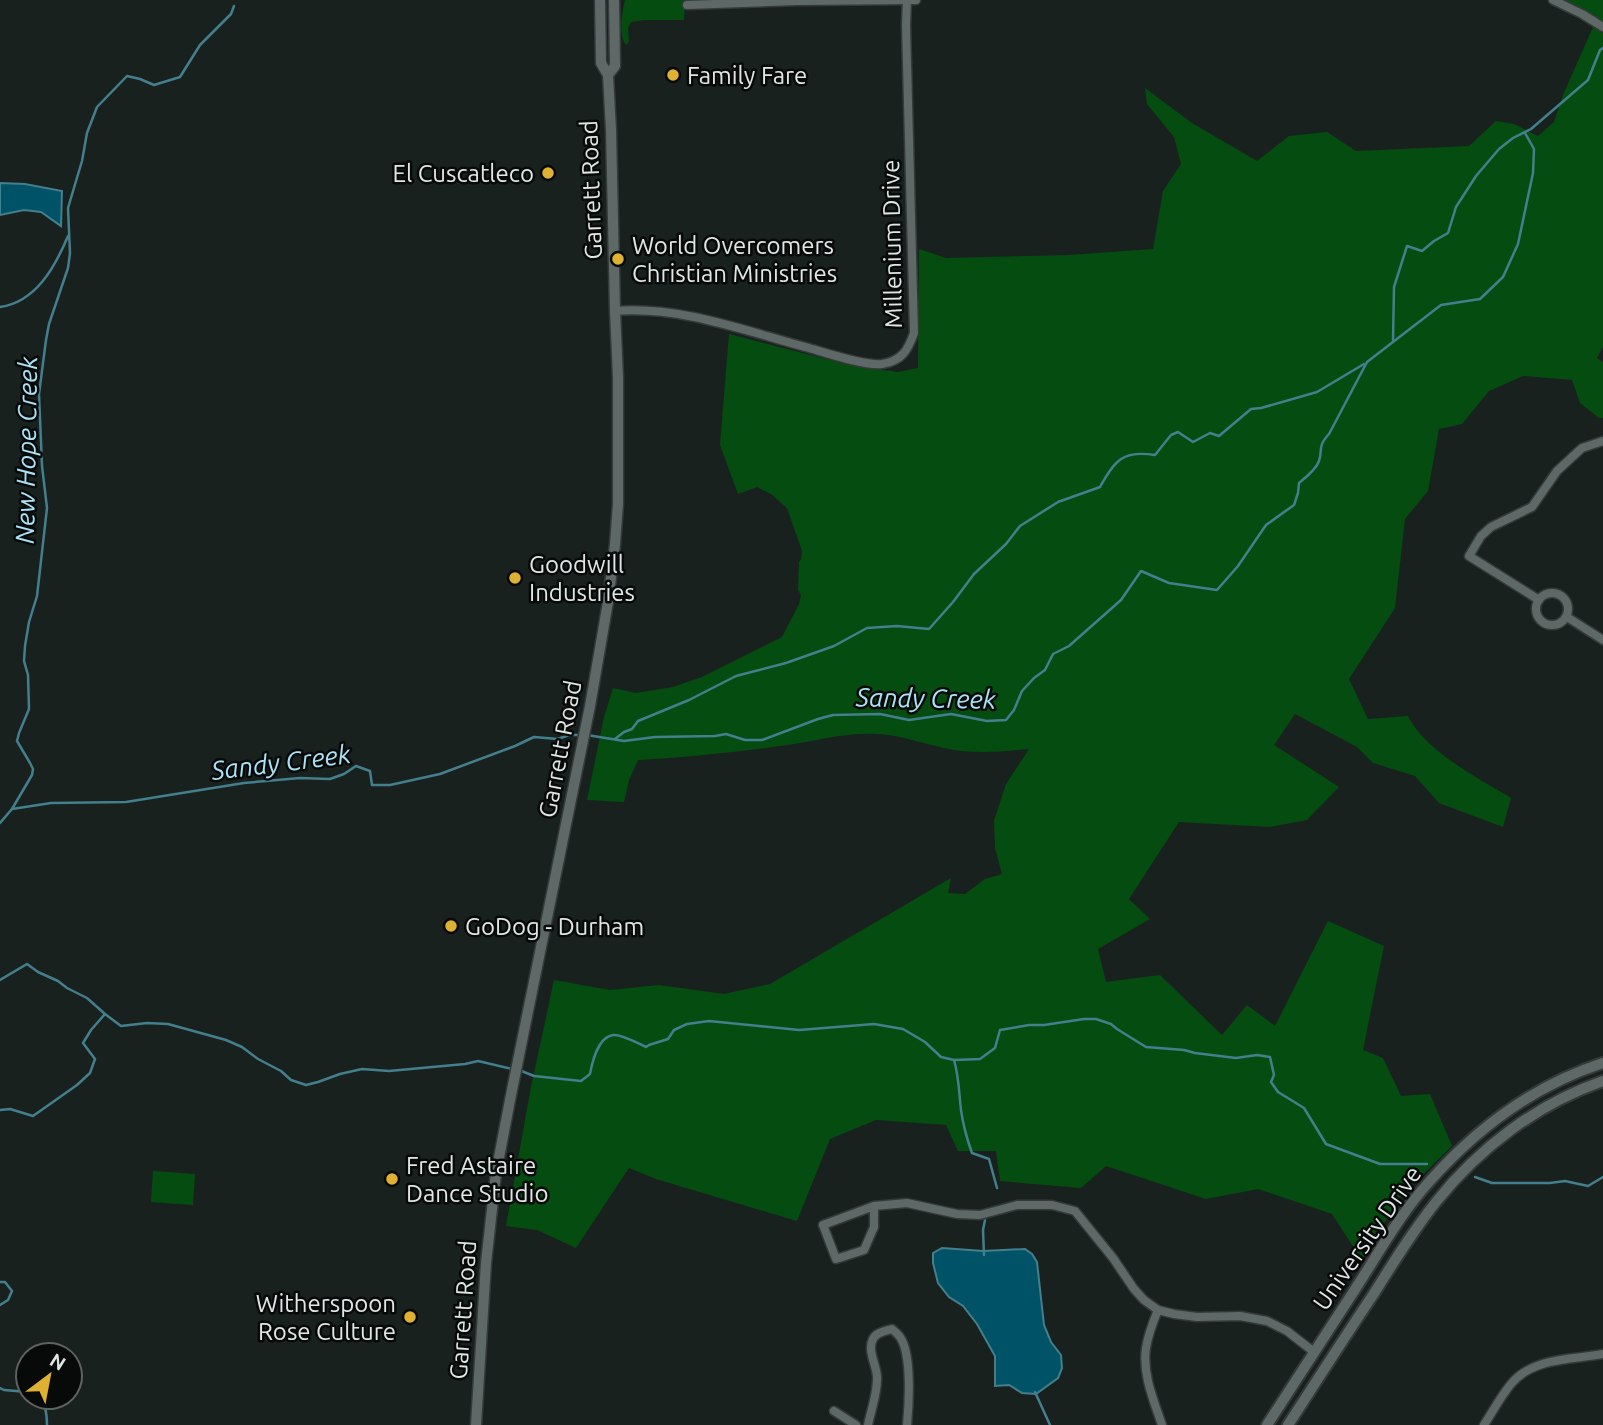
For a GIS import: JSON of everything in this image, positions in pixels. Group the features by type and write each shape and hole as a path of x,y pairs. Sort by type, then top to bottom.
{"main road":[{"name":"University Drive","path":"1267,1425 1396,1226 1429,1182 1462,1147 1515,1106 1567,1077 1603,1063"},
{"name":"University Drive","path":"1288,1425 1434,1204 1467,1166 1511,1130 1551,1105 1603,1081"}],"street":[{"name":"Garrett Road","path":"476,1425 496,1173 588,716 607,612 616,533 619,427 613,195 608,75 601,63 600,0"},
{"name":"Garrett Road","path":"608,75 615,66 614,0"},
{"name":"Millenium Drive","path":"615,311 635,310 687,315 850,360 881,364 901,357 909,348 914,333 907,0"},
{"path":"687,5 916,0"},
{"path":"1553,0 1603,27"},
{"path":"1539,600 1469,556 1481,536 1491,527 1532,507 1558,471 1582,448 1603,442"},
{"path":"1548,593 1563,597 1569,606 1567,617 1554,625 1544,623 1536,610 1539,600 1548,593"},
{"path":"1567,617 1603,640"},
{"path":"874,1206 874,1227 864,1250 836,1259 823,1225 874,1206 907,1203 957,1214 980,1215 1017,1205 1052,1205 1075,1211 1134,1289 1158,1310 1197,1317 1240,1317 1267,1321 1287,1331 1314,1352"},
{"path":"1158,1310 1146,1347 1146,1359 1147,1377 1162,1425"},
{"path":"868,1425 877,1376 872,1340 876,1334 892,1329 901,1338 906,1358 909,1388 907,1425"},
{"path":"1484,1425 1513,1382 1522,1374 1536,1366 1554,1361 1603,1354"},
{"path":"834,1411 856,1425"}],"green space":[{"path":"625,0 686,0 684,20 631,22 628,28 629,42 626,45 621,30"},
{"path":"1562,0 1603,0 1603,22"},
{"path":"1593,27 1603,33 1603,347 1597,358 1603,362 1603,418 1599,418 1580,403 1572,380 1523,376 1489,391 1462,424 1439,429 1428,491 1405,519 1395,608 1349,679 1368,719 1408,716 1416,729 1439,752 1511,798 1503,827 1439,803 1415,776 1373,763 1357,747 1295,714 1274,745 1339,787 1307,820 1270,827 1179,822 1129,899 1150,919 1098,949 1106,982 1160,975 1222,1035 1247,1005 1275,1026 1328,921 1384,946 1363,1050 1383,1058 1401,1096 1430,1094 1452,1146 1400,1197 1362,1260 1332,1214 1258,1189 1206,1199 1106,1166 1081,1188 1000,1181 996,1151 958,1151 946,1125 876,1120 830,1139 797,1221 656,1179 629,1168 576,1248 537,1230 506,1226 554,980 610,990 659,985 724,994 770,984 951,878 948,893 965,894 985,879 1002,874 995,848 994,821 1006,784 1029,749 964,751 887,735 843,736 750,750 638,760 629,780 624,802 587,800 604,717 613,688 636,693 673,687 702,677 782,637 799,604 799,562 802,551 787,508 771,494 757,487 738,494 720,445 729,334 845,364 897,372 918,368 919,249 946,258 1069,255 1153,249 1163,191 1181,164 1174,137 1147,104 1145,88 1192,123 1257,161 1289,136 1327,132 1356,151 1469,146 1496,121 1514,124 1538,136 1554,122"},
{"path":"153,1171 195,1174 193,1205 151,1202"}],"water":[{"path":"0,183 25,184 62,191 61,226 41,212 24,210 0,215"},
{"path":"942,1248 983,1251 1025,1249 1032,1254 1037,1262 1044,1325 1051,1342 1061,1355 1062,1368 1058,1378 1036,1394 1022,1393 1009,1385 995,1386 995,1356 963,1306 949,1297 938,1283 933,1253"}],"waterway":[{"name":"New Hope Creek","path":"0,823 12,809 33,769 17,741 29,709 25,646 37,596 47,508 39,394 49,324 68,268 68,208 87,133 97,107 127,76 154,85 180,77 200,45 231,14 234,6"},
{"name":"Sandy Creek","path":"1393,340 1394,287 1407,246 1422,251 1448,233 1456,207 1476,176 1499,149 1531,129 1588,80 1603,48"},
{"name":"Sandy Creek","path":"587,735 624,741 726,734 745,740 762,740 833,715 880,714 909,720 951,714 987,721 1006,720 1014,710 1022,691 1045,670 1053,654 1069,646 1121,600 1141,571 1169,583 1217,590 1238,566 1266,525 1294,505 1299,483 1318,464 1323,442 1367,362 1441,305 1480,299 1503,277 1518,244 1533,173 1534,149 1525,133"},
{"path":"0,307 13,304 34,291 50,271 68,236"},
{"path":"615,739 632,729 638,721 689,700 736,676 786,663 834,646 867,628 897,626 929,629 974,574 1006,544 1020,526 1058,502 1100,487 1110,470 1121,459 1135,454 1155,455 1171,435 1178,432 1193,442 1210,433 1219,436 1251,409 1317,392 1364,364"},
{"name":"Sandy Creek","path":"12,809 51,803 126,802 244,783 300,778 330,779 356,766 370,771 372,785 390,785 440,774 534,737 558,739 580,735"},
{"path":"0,980 27,964 87,998 105,1014 83,1043 95,1059 90,1073 77,1085 33,1116 10,1109 0,1110"},
{"path":"105,1014 121,1026 168,1024 226,1040 242,1047 291,1080 306,1085 362,1069 389,1071 478,1061 512,1069"},
{"path":"519,1070 534,1076 581,1081 590,1074 597,1051 608,1037 621,1036 646,1047 668,1039 674,1030 687,1024 709,1021 799,1030 874,1024 903,1029 925,1042 941,1057 954,1060 980,1059 995,1048 1000,1030 1096,1019 1111,1024 1146,1047 1236,1058 1257,1055 1270,1057 1274,1075 1271,1082 1278,1092 1304,1108 1326,1144 1380,1164 1427,1164"},
{"path":"954,1060 962,1116 970,1148 972,1153 989,1159 997,1188"},
{"path":"1475,1177 1492,1183 1565,1181 1588,1186 1603,1177"},
{"path":"984,1255 985,1220"},
{"name":"New Hope Creek","path":"0,1282 5,1282 12,1291 8,1300 0,1305"},
{"path":"0,1388 14,1391"},
{"path":"1035,1392 1050,1425"},
{"path":"46,1411 47,1425"}],"place":[{"name":"Family Fare","path":"673,75"},
{"name":"El Cuscatleco","path":"548,173"},
{"name":"World Overcomers Christian Ministries","path":"618,259"},
{"name":"Goodwill Industries","path":"515,578"},
{"name":"GoDog - Durham","path":"451,926"},
{"name":"Fred Astaire Dance Studio","path":"392,1179"},
{"name":"Witherspoon Rose Culture","path":"410,1317"}]}
